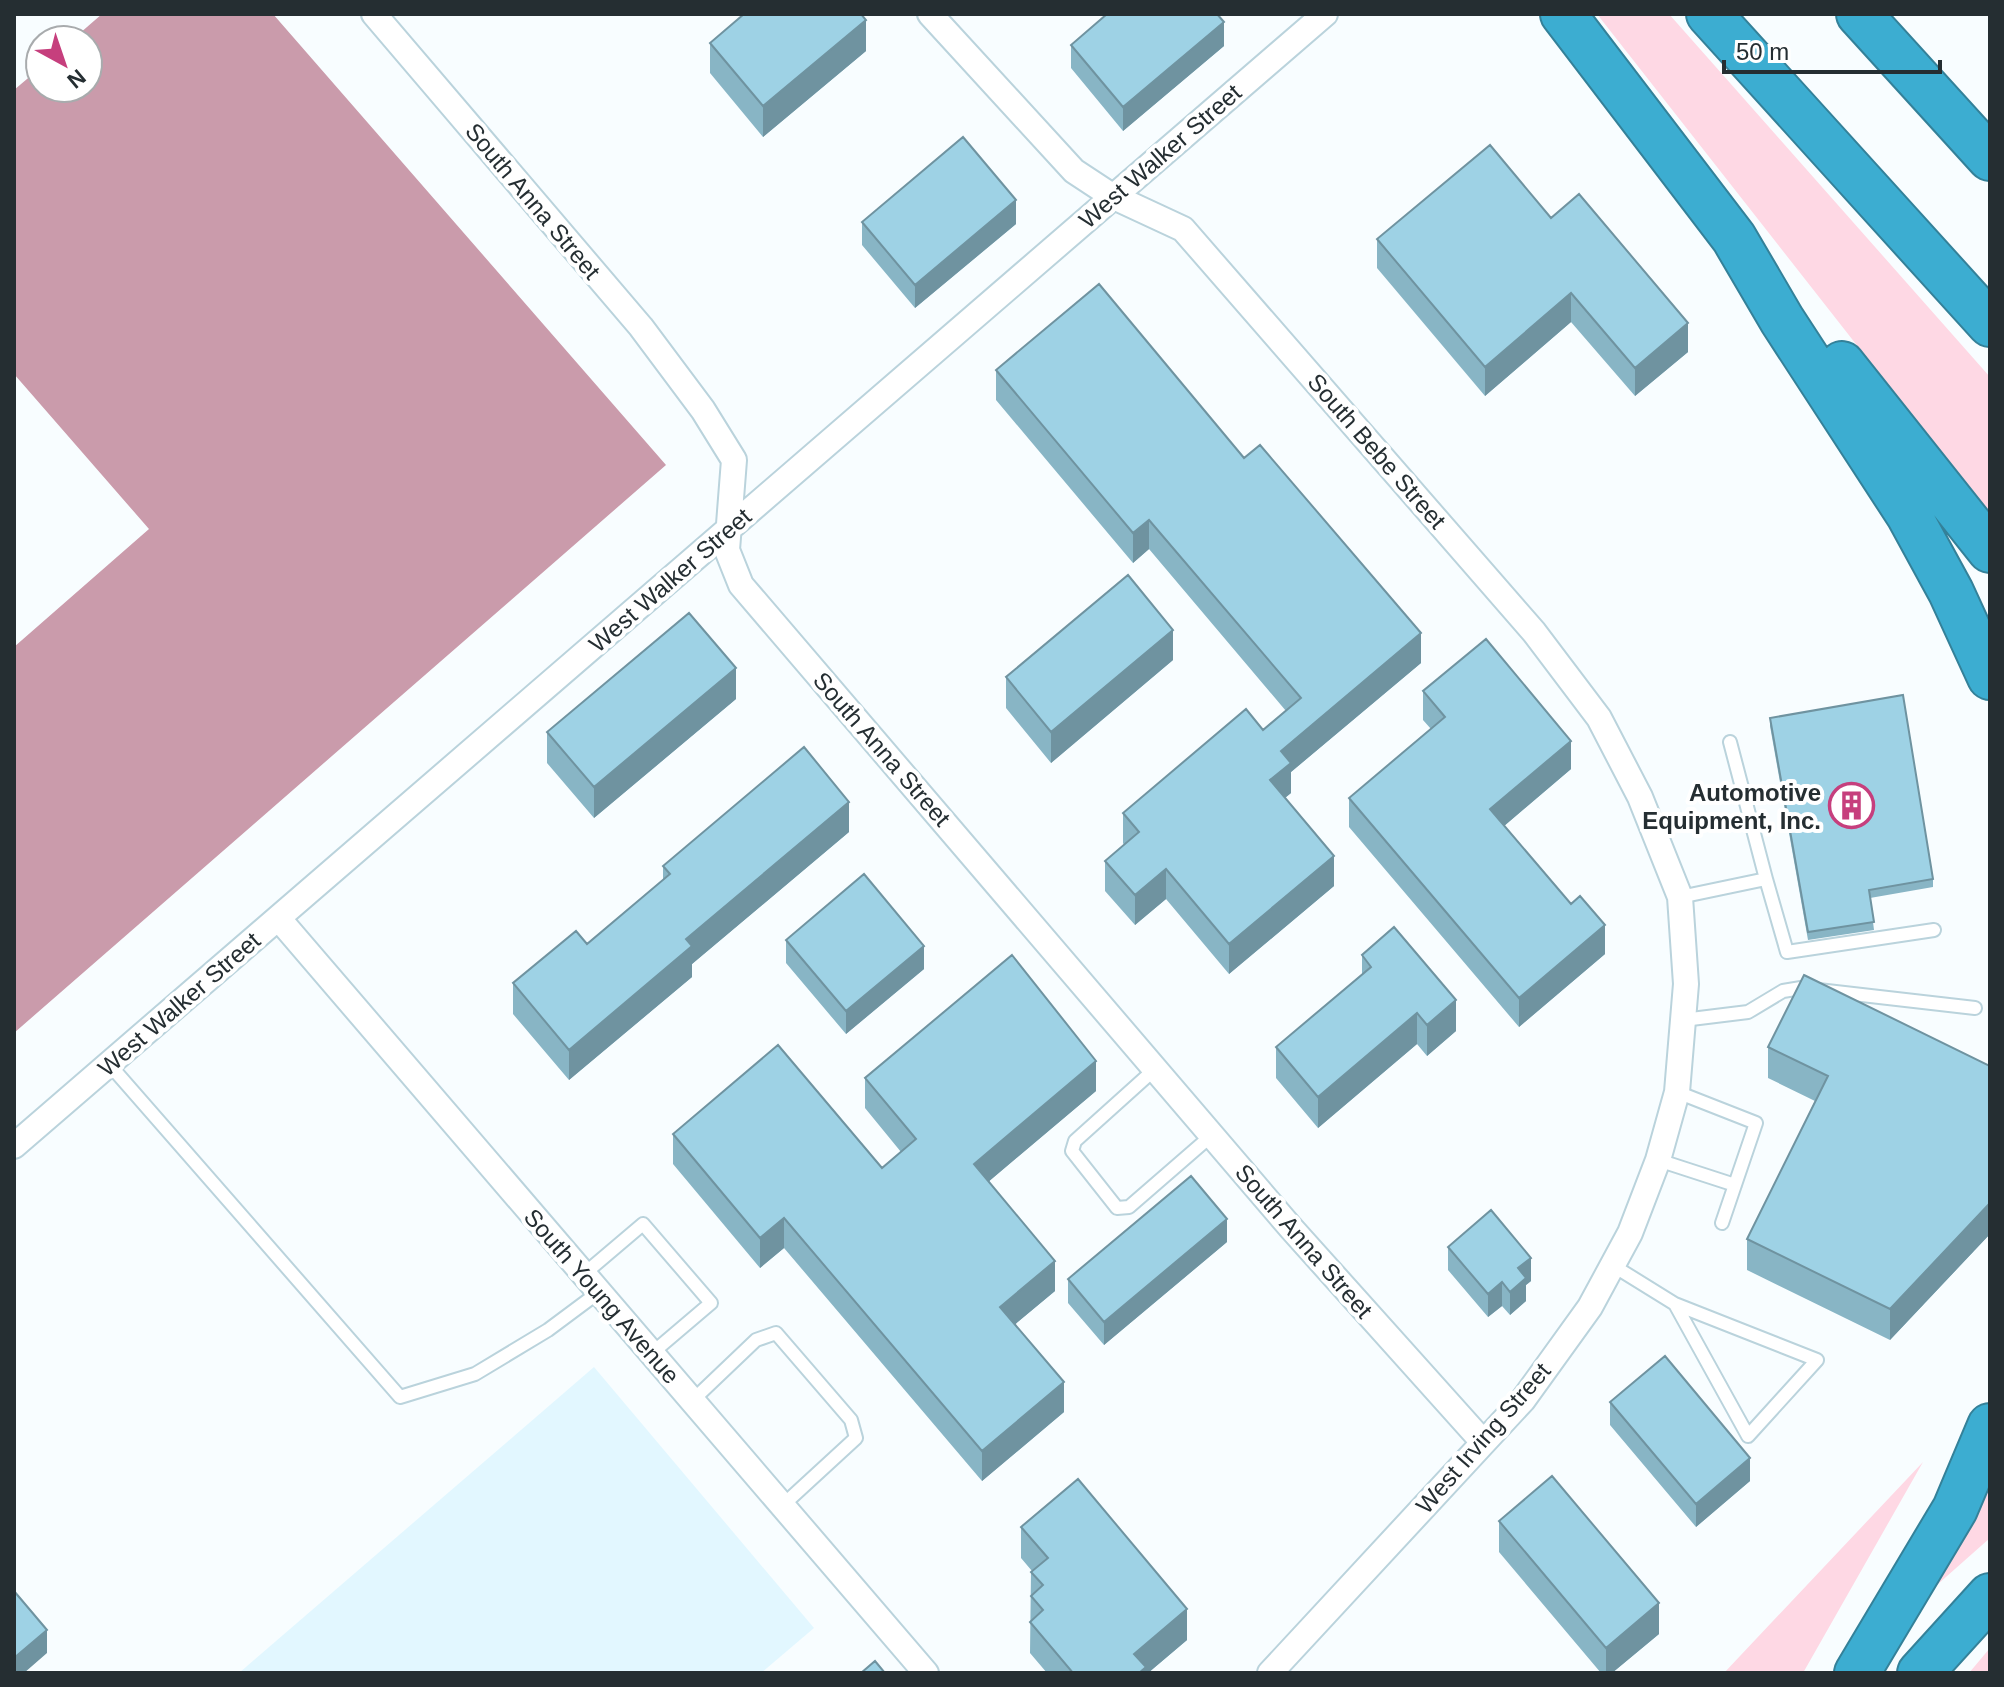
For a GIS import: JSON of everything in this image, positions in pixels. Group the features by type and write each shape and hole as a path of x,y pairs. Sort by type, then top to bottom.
{"highway":[{"path":"1563,14 1734,238 1782,320 1909,515 1951,592 1990,677"},
{"path":"1709,14 1990,324"},
{"path":"1859,14 1986,151"},
{"path":"1734,238 1785,293 1990,550"},
{"path":"1857,1673 1955,1509 1990,1426"},
{"path":"1920,1673 1990,1596"}],"street":[{"name":"South Anna Street","path":"374,14 641,327 703,410 734,460 727,550 741,585 1212,1135 1483,1442"},
{"name":"South Bebe Street","path":"930,14 1074,171 1112,196 1183,229 1534,632 1599,718 1640,797 1680,897 1686,984"},
{"name":"West Walker Street","path":"14,1146 1325,14"},
{"name":"South Young Avenue","path":"279,919 926,1673"},
{"name":"West Irving Street","path":"1270,1673 1523,1400 1590,1307 1630,1233 1658,1160 1677,1092 1686,984"}],"lane":[{"path":"1730,742 1787,952 1934,930"},
{"path":"1680,897 1766,879"},
{"path":"1683,1020 1748,1012 1783,991 1801,988 1975,1008"},
{"path":"109,1064 400,1397 475,1374 548,1330 643,1224 711,1303 651,1354"},
{"path":"1155,1069 1075,1141 1072,1151 1117,1208 1129,1207 1212,1135"},
{"path":"1677,1092 1756,1123 1722,1223"},
{"path":"1658,1160 1735,1185"},
{"path":"1612,1265 1675,1304 1817,1360 1748,1436 1675,1304"},
{"path":"692,1401 756,1340 776,1333 804,1365 851,1420 856,1438 782,1506"}],"shaded area":[{"path":"102,14 273,14 666,465 14,1033 14,647 149,529 14,374 14,90 24,82 24,104 104,104 104,24 90,24"},
{"path":"1597,14 1669,14 1990,377 1990,515"},
{"path":"594,1367 814,1628 761,1673 239,1673"},
{"path":"1923,1462 1803,1673 1724,1673"},
{"path":"1990,1477 1990,1538 1929,1592"},
{"path":"1990,1648 1990,1673 1969,1673"}],"building":[{"path":"744,14 861,14 866,20 763,106 710,43"},
{"path":"1107,14 1217,14 1224,22 1123,107 1071,45"},
{"path":"963,137 1016,200 915,285 862,222"},
{"path":"1490,145 1551,218 1579,194 1688,323 1635,368 1571,293 1485,367 1377,239"},
{"path":"1099,284 1244,458 1260,445 1421,633 1281,751 1291,763 1270,780 1334,856 1229,944 1166,869 1135,895 1105,861 1139,832 1123,813 1246,709 1263,730 1301,698 1149,520 1133,533 996,370"},
{"path":"1128,575 1173,630 1051,732 1006,677"},
{"path":"689,613 736,668 594,787 547,732"},
{"path":"1486,639 1571,741 1490,809 1571,904 1580,896 1605,925 1519,998 1349,798 1445,717 1423,691"},
{"name":"Automotive Equipment, Inc.","path":"1903,695 1933,879 1869,890 1874,922 1808,932 1770,718"},
{"path":"804,747 849,802 686,939 692,946 569,1050 513,983 576,931 587,944 670,874 663,866"},
{"path":"864,874 924,946 846,1011 786,940"},
{"path":"1394,927 1456,1000 1427,1025 1417,1013 1318,1097 1276,1047 1371,967 1362,955"},
{"path":"1012,955 1096,1061 974,1164 1055,1261 1000,1307 1064,1382 982,1451 784,1218 760,1238 673,1134 778,1045 882,1168 916,1139 865,1078"},
{"path":"1804,975 1990,1066 1990,1203 1890,1309 1747,1239 1828,1076 1768,1047"},
{"path":"1191,1176 1227,1219 1104,1322 1068,1279"},
{"path":"1491,1210 1531,1258 1518,1268 1526,1278 1510,1292 1502,1282 1488,1294 1448,1247"},
{"path":"1665,1356 1750,1458 1696,1504 1610,1402"},
{"path":"1552,1476 1659,1603 1606,1648 1499,1521"},
{"path":"1078,1479 1187,1609 1134,1654 1146,1667 1139,1673 1073,1673 1030,1622 1043,1610 1031,1596 1043,1585 1031,1572 1048,1558 1021,1527"},
{"path":"14,1591 47,1630 14,1658"},
{"path":"875,1661 885,1673 861,1673"}],"place":[{"name":"Automotive Equipment, Inc.","path":"1852,806"}]}
